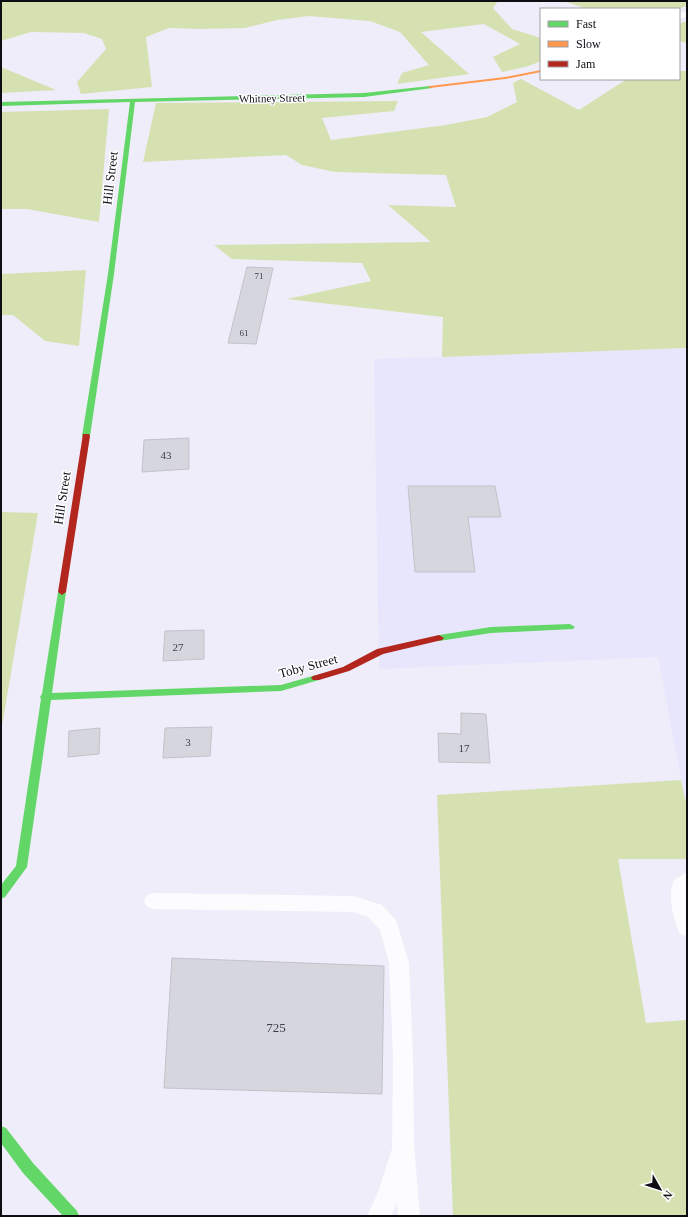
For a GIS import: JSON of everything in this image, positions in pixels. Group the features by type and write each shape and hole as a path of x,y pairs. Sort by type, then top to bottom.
{"street":[{"name":"Whitney Street","path":"1,104 364,95 505,78 540,71"},
{"name":"Hill Street","path":"1,894 21,866 45,696 111,274 133,100"},
{"name":"Toby Street","path":"45,696 281,688 346,669 380,651 430,639 491,630 570,627"},
{"path":"1,1132 28,1168 72,1216"}],"lane":[{"path":"687,880 681,885 679,894 687,928"},
{"path":"153,901 354,904 375,911 389,926 399,963 403,1056 403,1145 409,1216"},
{"path":"378,1216 385,1204 395,1179 403,1145"}],"shaded area":[{"path":"687,348 687,799 685,799 658,657 379,669 374,359"}],"green space":[{"path":"1,1 498,1 493,8 512,29 540,38 540,61 529,66 502,72 493,57 520,44 484,24 421,32 469,74 397,84 402,73 429,65 400,32 370,21 309,16 277,20 245,28 169,28 146,37 152,87 81,94 77,82 106,49 102,39 84,33 31,32 1,41"},
{"path":"563,1 687,1 687,6 680,8 584,8"},
{"path":"687,21 687,43 680,41 680,24"},
{"path":"1,67 56,90 1,93"},
{"path":"680,71 687,71 687,348 442,357 443,317 287,299 371,281 362,263 232,259 214,245 431,242 388,205 456,207 446,175 335,172 302,165 286,155 143,162 156,103 398,101 394,111 322,118 331,140 446,125 487,117 517,102 513,83 521,79 579,110 625,80 680,80"},
{"path":"109,109 99,222 27,209 1,209 1,112"},
{"path":"86,270 79,346 45,341 13,315 1,315 1,274"},
{"path":"1,512 38,513 1,732"},
{"path":"681,780 685,799 687,799 687,859 618,859 646,1023 687,1020 687,1216 453,1216 437,795"}],"building":[{"path":"247,267 273,268 256,344 228,343"},
{"path":"189,438 189,469 142,472 144,440"},
{"path":"408,486 495,486 501,517 468,517 475,572 415,572"},
{"path":"204,630 204,659 163,661 165,631"},
{"path":"461,713 486,714 490,763 439,762 438,733 461,734"},
{"path":"212,727 210,756 163,758 165,728"},
{"path":"100,728 99,754 68,757 69,731"},
{"path":"172,958 384,966 382,1094 164,1088"}],"traffic: fast":[{"path":"1,104 364,95 430,87"},
{"path":"86,436 111,274 133,100"},
{"path":"1,894 21,867 62,592"},
{"path":"439,638 491,630 570,627"},
{"path":"45,697 281,688 316,678"},
{"path":"1,1132 28,1168 72,1216"}],"traffic: slow":[{"path":"430,87 505,78 540,71"}],"traffic: jam":[{"path":"62,592 86,436"},
{"path":"316,678 346,669 380,651 439,638"}]}
